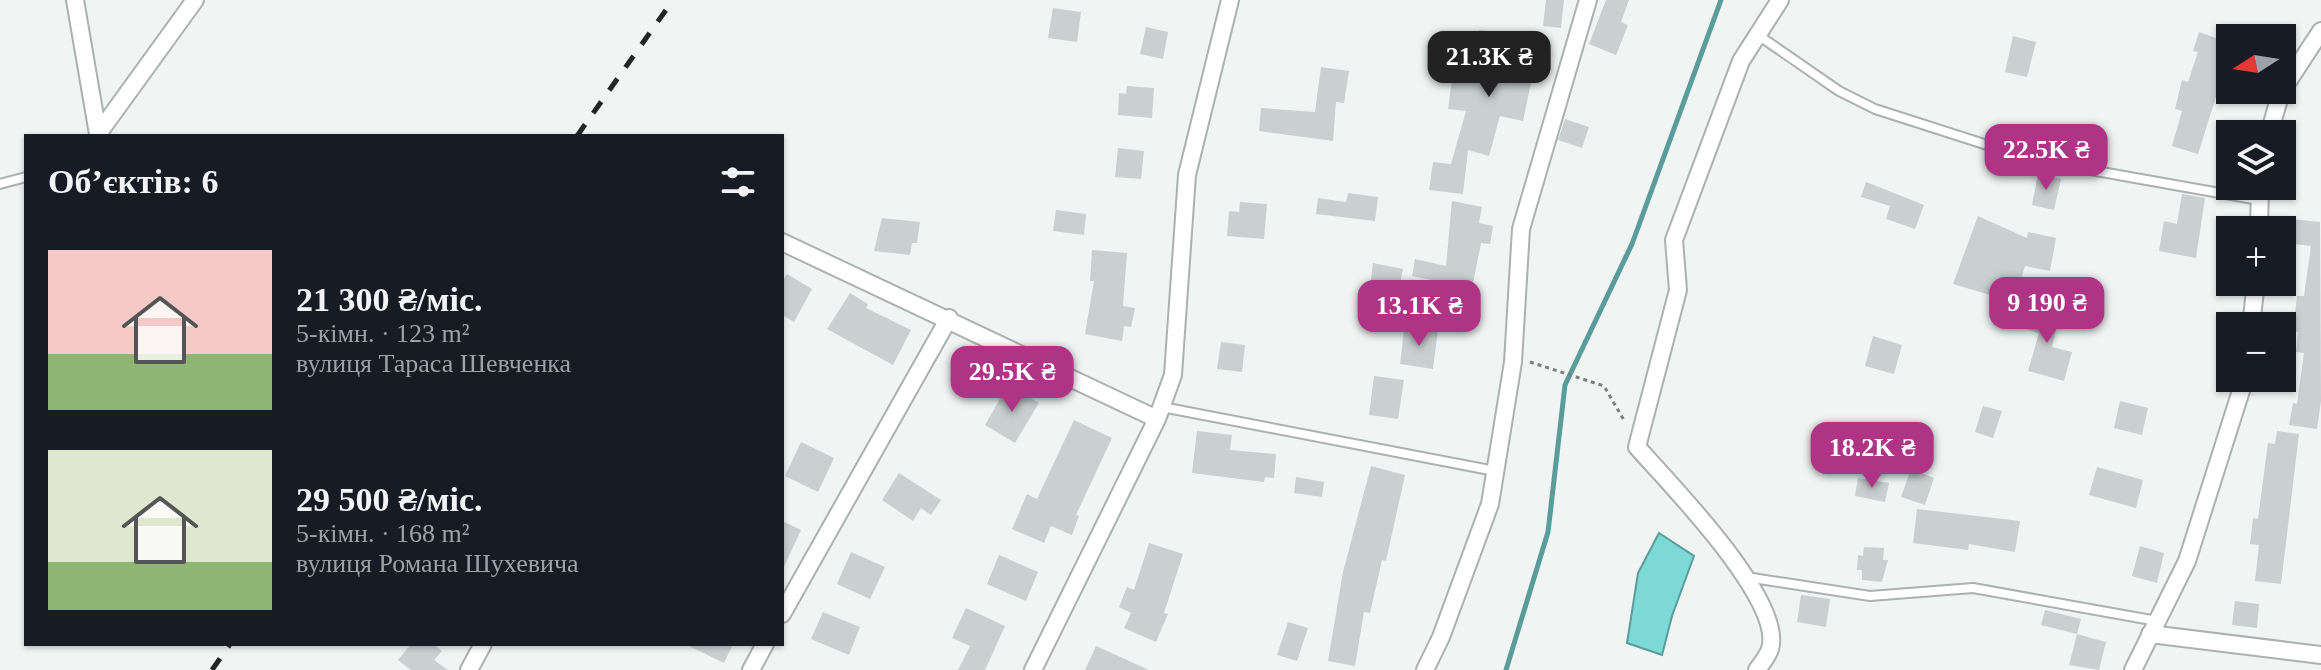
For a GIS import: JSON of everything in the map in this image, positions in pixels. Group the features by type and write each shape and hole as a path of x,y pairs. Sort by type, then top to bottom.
{"street":[{"path":"75,0 97,134"},
{"path":"98,134 195,0"},
{"path":"1033,670 1159,413 1173,375 1187,175 1230,0"},
{"path":"1425,670 1441,637 1490,504 1513,350 1521,229 1588,0"},
{"path":"1757,670 1771,648 1766,611 1730,554 1637,447 1678,290 1674,240 1741,61 1780,0"},
{"path":"2273,120 2281,92 2321,31"},
{"path":"784,243 1159,413"},
{"path":"784,610 949,318"},
{"path":"2133,670 2187,561 2241,392"},
{"path":"2154,628 2321,655"},
{"path":"469,670 482,646"},
{"path":"751,670 764,646"}],"lane":[{"path":"1758,35 1839,91 1875,109 2034,160 2216,187"},
{"path":"0,184 24,178"},
{"path":"1159,413 1495,471"},
{"path":"1745,576 1870,596 1973,588 2154,628"}],"path":[{"path":"1513,350 1534,364 1581,375 1604,386 1637,447"}],"water":[{"path":"1659,533 1694,556 1672,616 1662,655 1627,643 1638,573"}],"building":[{"path":"1546,0 1564,0 1561,28 1543,26"},
{"path":"1606,0 1629,0 1621,22 1628,25 1616,55 1589,44"},
{"path":"1053,8 1081,12 1077,42 1048,38"},
{"path":"1146,27 1168,32 1163,59 1140,54"},
{"path":"1479,30 1547,37 1544,65 1535,64 1523,121 1500,116 1489,156 1468,150 1463,194 1429,190 1433,162 1451,164 1466,111 1448,109 1452,79 1473,81"},
{"path":"2199,32 2216,38 2216,97 2198,154 2172,146 2182,111 2175,109 2182,80 2188,82 2198,52 2193,51"},
{"path":"2013,36 2036,42 2027,77 2005,72"},
{"path":"1321,67 1349,71 1344,103 1336,102 1333,141 1259,131 1261,108 1315,112"},
{"path":"1127,86 1154,88 1152,118 1118,115 1119,93 1126,94"},
{"path":"1565,119 1589,127 1582,148 1558,140"},
{"path":"2001,128 2038,140 2041,131 2056,136 2050,156 1997,141"},
{"path":"1118,148 1144,151 1141,179 1115,177"},
{"path":"2038,174 2061,179 2054,210 2032,205"},
{"path":"1866,182 1924,205 1915,229 1886,219 1890,206 1861,197"},
{"path":"1348,193 1378,197 1375,221 1316,214 1318,198 1346,202"},
{"path":"2182,194 2205,198 2196,258 2159,251 2164,221 2177,224"},
{"path":"1452,201 1482,207 1479,223 1493,226 1490,244 1481,243 1472,288 1412,276 1415,259 1446,266"},
{"path":"1240,202 1267,204 1264,239 1227,236 1229,211 1239,212"},
{"path":"1056,210 1086,214 1084,235 1053,231"},
{"path":"1978,216 2027,238 2028,232 2056,238 2050,271 2025,266 2014,302 1953,284"},
{"path":"882,218 920,222 917,243 912,243 910,255 874,251"},
{"path":"2296,220 2320,222 2321,401 2317,429 2289,425 2293,403 2297,404 2304,353 2296,352 2297,296 2304,296 2311,246 2296,244"},
{"path":"1092,250 1127,253 1123,306 1135,308 1131,327 1124,326 1122,341 1085,334 1094,281 1090,281"},
{"path":"1373,263 1403,269 1393,317 1367,312"},
{"path":"787,274 812,289 794,322 784,316 784,279"},
{"path":"850,293 868,304 866,308 911,330 893,365 827,329"},
{"path":"2031,306 2060,314 2052,347 2072,352 2064,381 2028,371 2039,333 2025,329"},
{"path":"1421,328 1438,330 1433,369 1400,364 1404,330 1421,332"},
{"path":"1873,336 1902,345 1894,374 1865,366"},
{"path":"1221,342 1245,345 1242,372 1217,369"},
{"path":"1374,376 1404,380 1398,419 1369,415"},
{"path":"1008,385 1039,403 1015,443 985,425"},
{"path":"2120,401 2148,408 2142,435 2114,428"},
{"path":"1983,406 2002,411 1993,438 1975,432"},
{"path":"1074,420 1112,438 1076,515 1079,516 1072,535 1051,526 1044,543 1012,529 1027,494 1037,499"},
{"path":"1197,431 1232,435 1230,450 1276,454 1274,478 1265,477 1264,482 1192,473"},
{"path":"2277,431 2299,434 2281,584 2255,581 2259,545 2250,544 2253,518 2258,519 2268,443 2275,444"},
{"path":"801,442 834,458 818,492 785,476"},
{"path":"1371,466 1405,475 1386,561 1382,560 1370,613 1364,612 1355,666 1328,661 1343,572"},
{"path":"2097,467 2143,480 2136,508 2089,495"},
{"path":"1911,469 1934,478 1925,505 1901,497"},
{"path":"899,473 941,500 931,515 921,508 913,521 882,500"},
{"path":"1296,477 1324,482 1322,497 1294,493"},
{"path":"1858,478 1889,483 1885,502 1855,496"},
{"path":"1917,509 2020,521 2015,552 1969,544 1968,550 1913,543"},
{"path":"784,522 801,530 784,567"},
{"path":"1149,543 1183,554 1164,613 1168,614 1156,642 1124,628 1131,613 1119,607 1127,587 1134,590"},
{"path":"2140,546 2164,553 2157,583 2132,576"},
{"path":"1864,547 1884,548 1883,560 1888,560 1882,582 1862,580 1862,570 1857,570 1858,555 1863,556"},
{"path":"851,552 885,567 870,599 837,584"},
{"path":"999,555 1038,572 1026,601 987,584"},
{"path":"1801,595 1830,599 1826,627 1797,622"},
{"path":"2235,601 2259,604 2257,628 2232,625"},
{"path":"966,608 1005,626 985,670 958,670 970,646 952,638"},
{"path":"2045,610 2081,619 2077,634 2041,625"},
{"path":"823,612 860,627 849,655 811,639"},
{"path":"1288,622 1308,628 1297,661 1277,655"},
{"path":"2077,634 2106,642 2099,670 2069,665"},
{"path":"409,646 436,646 442,651 434,660 448,670 411,670 398,660"},
{"path":"689,646 732,646 724,663"},
{"path":"1096,646 1149,670 1085,670"}],"waterway":[{"path":"1506,670 1548,532 1565,385 1632,244 1721,0"}],"railway":[{"path":"578,134 673,0"},
{"path":"212,670 229,646"}]}
